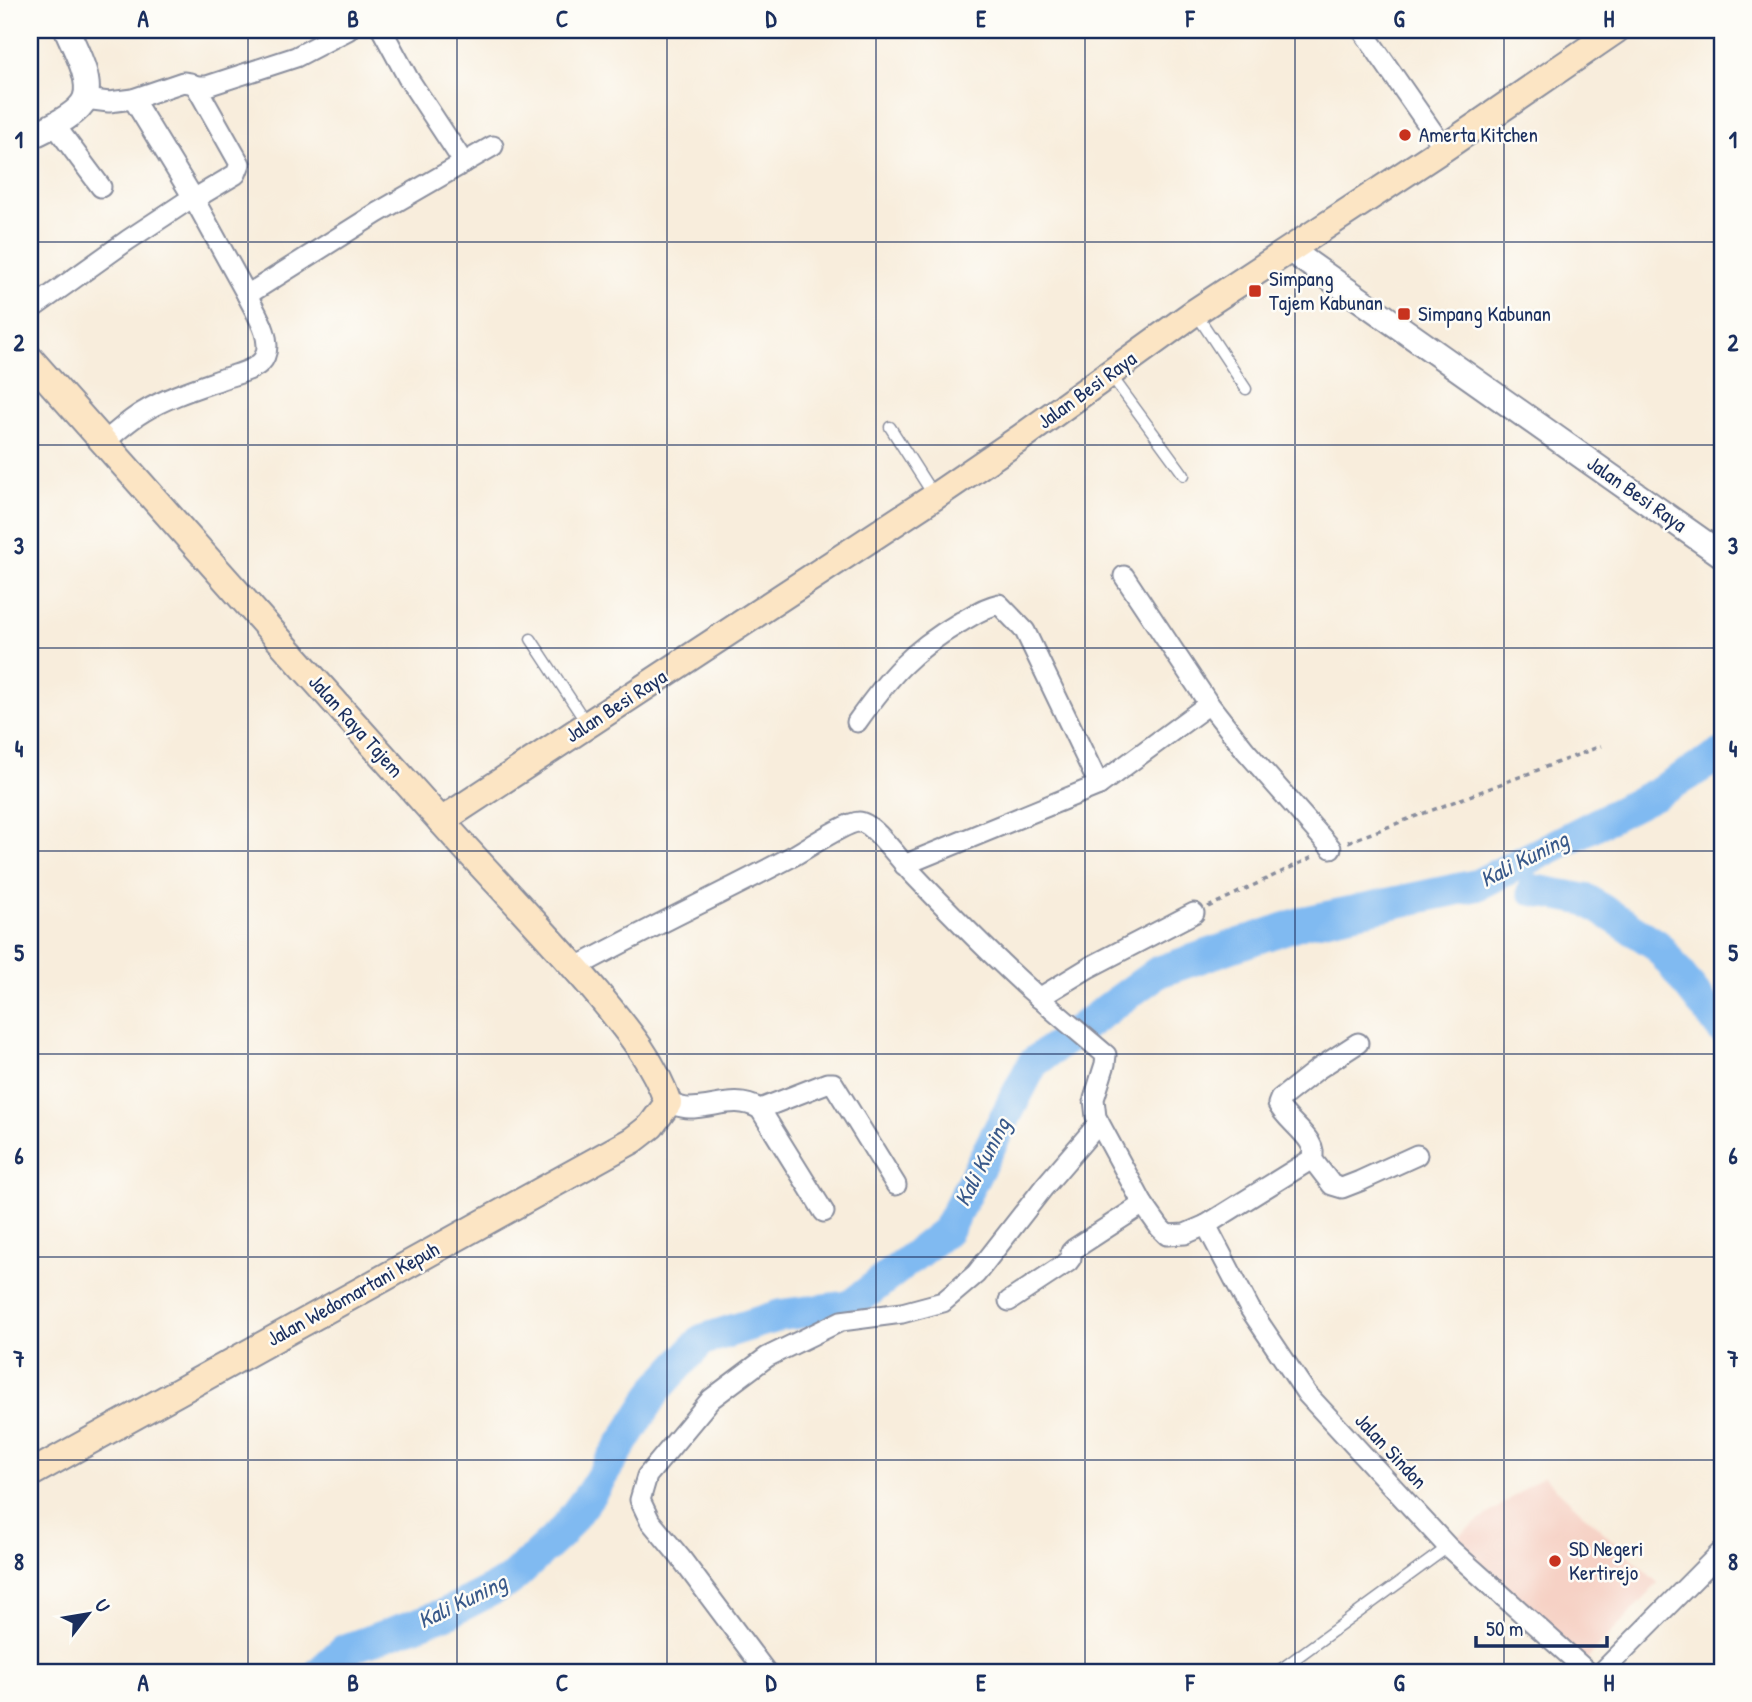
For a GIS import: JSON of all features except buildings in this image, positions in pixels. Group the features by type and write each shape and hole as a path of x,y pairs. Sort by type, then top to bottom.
{"main road":[{"path":"1290,250 1616,30"},
{"name":"Jalan Besi Raya","path":"441,821 934,497 1195,312 1290,250"},
{"name":"Jalan Raya Tajem","path":"30,359 575,968 650,1062 668,1103"},
{"name":"Jalan Wedomartani Kepuh","path":"30,1474 633,1140 651,1126 668,1103"}],"street":[{"path":"30,137 64,119 85,99 87,83 81,61 66,30"},
{"path":"85,99 109,102 134,99 183,82 206,86 296,57 348,30"},
{"path":"383,30 408,78 464,163"},
{"path":"1362,30 1444,148"},
{"path":"30,310 128,240 236,174 240,164 196,86"},
{"path":"104,442 143,412 173,397 261,363 266,355 267,344 264,328 247,295 194,198 134,99"},
{"path":"54,124 102,187"},
{"path":"247,295 377,213 493,146"},
{"name":"Jalan Besi Raya","path":"1290,250 1722,555"},
{"path":"1124,576 1209,704 1245,750 1331,848"},
{"path":"857,722 885,683 907,660 946,631 986,608 999,604 1025,631 1100,785"},
{"path":"904,865 1100,785 1209,704"},
{"path":"575,968 856,822 862,822 967,930 1106,1055 1094,1099 1096,1117 1143,1204 1167,1235 1185,1234 1206,1225 1312,1159 1314,1146 1282,1112 1278,1104 1280,1099 1318,1069 1357,1043"},
{"path":"1046,1003 1090,967 1194,914"},
{"path":"761,1109 833,1083 896,1185"},
{"path":"668,1103 687,1108 748,1102 761,1109 824,1212"},
{"path":"766,1672 650,1521 640,1500 647,1476 711,1399 766,1357 841,1321 902,1313 943,1301 976,1274 1044,1187 1099,1123"},
{"path":"1312,1159 1332,1185 1342,1188 1417,1155"},
{"path":"1009,1301 1068,1262 1074,1249 1143,1204"},
{"name":"Jalan Sindon","path":"1206,1225 1250,1309 1307,1394 1448,1547 1588,1672"},
{"path":"1602,1672 1722,1551"}],"lane":[{"path":"1195,312 1246,388"},
{"path":"1109,374 1184,475"},
{"path":"890,427 934,497"},
{"path":"531,639 588,725"},
{"path":"1277,1672 1448,1547"}],"path":[{"path":"1194,914 1331,848 1601,746"}],"shaded area":[{"name":"SD Negeri Kertirejo","path":"1543,1476 1658,1583 1583,1663 1453,1539"}],"waterway":[{"name":"Kali Kuning","path":"320,1672 344,1650 447,1613 509,1581 561,1533 591,1493 657,1389 702,1340 781,1315 850,1306 947,1230 1033,1063 1158,972 1304,922 1477,885 1657,793 1722,754"},
{"path":"1533,890 1587,900 1657,945 1722,1029"}],"place":[{"name":"Amerta Kitchen","path":"1405,135"},
{"name":"Simpang Tajem Kabunan","path":"1255,291"},
{"name":"Simpang Kabunan","path":"1404,314"},
{"name":"SD Negeri Kertirejo","path":"1555,1561"}]}
